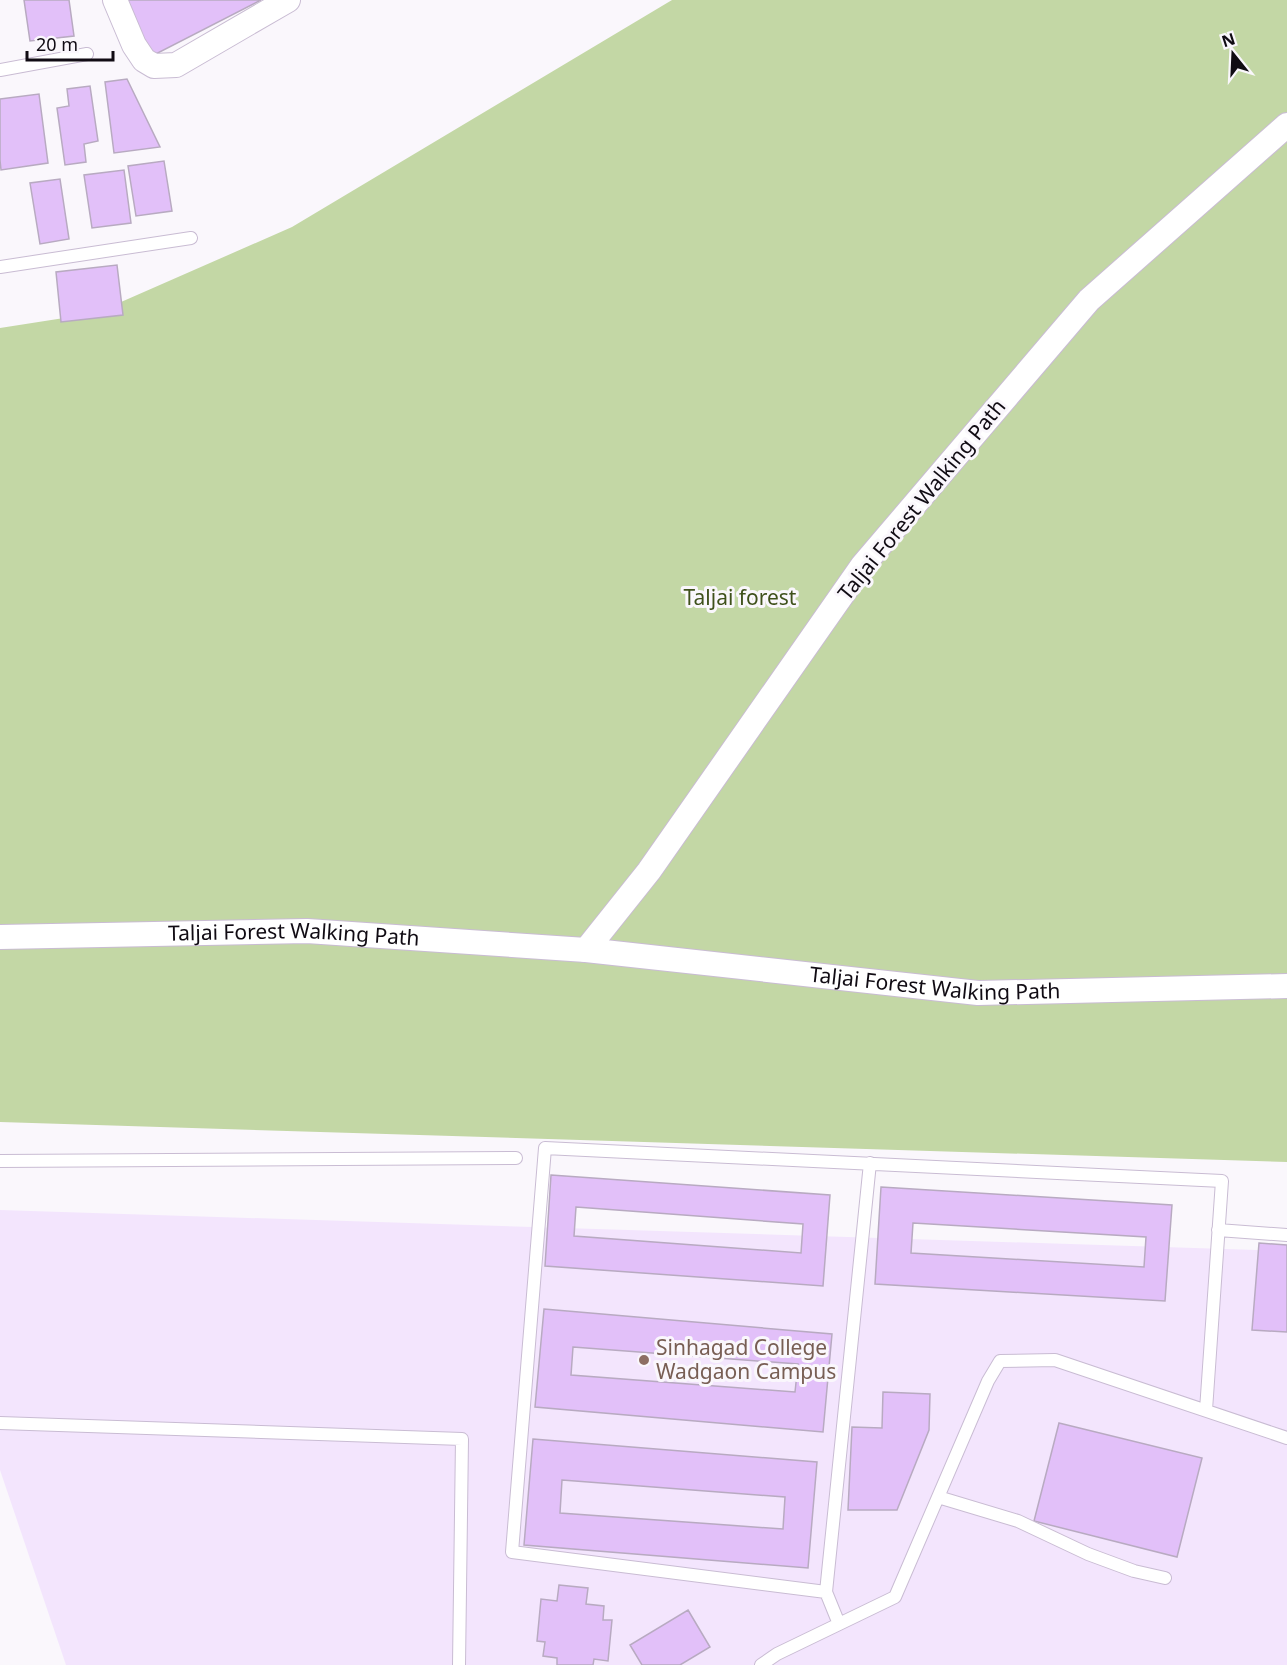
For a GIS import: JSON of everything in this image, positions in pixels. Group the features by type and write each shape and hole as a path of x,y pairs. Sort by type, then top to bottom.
{"street":[{"path":"115,0 135,45 144,60 154,66 176,65 288,0"},
{"name":"Taljai Forest Walking Path","path":"586,950 649,871 863,566 878,548 1089,300 1287,125"},
{"name":"Taljai Forest Walking Path","path":"0,937 307,930 586,950 978,993 1287,987"}],"lane":[{"path":"0,70 87,54"},
{"path":"0,267 191,238"},
{"path":"826,1592 512,1552 545,1148 1222,1181 1206,1410"},
{"path":"0,1161 516,1158"},
{"path":"839,1624 826,1592 870,1163"},
{"path":"1218,1230 1287,1235"},
{"path":"761,1665 777,1654 895,1597 988,1381 1000,1361 1055,1360 1287,1438"},
{"path":"0,1423 462,1439 459,1665"},
{"path":"938,1497 1018,1521 1088,1554 1134,1571 1165,1578"}],"shaded area":[{"name":"Sinhagad College Wadgaon Campus","path":"0,1210 1287,1251 1287,1665 66,1665 0,1470"}],"green space":[{"name":"Taljai forest","path":"672,0 1287,0 1287,1162 0,1122 0,328 96,313 292,227"}],"building":[{"path":"24,0 69,0 74,36 30,41"},
{"path":"125,0 261,0 150,57"},
{"path":"127,79 160,147 114,153 105,82"},
{"path":"90,86 98,141 84,144 86,162 65,165 57,108 69,106 67,89"},
{"path":"39,94 48,163 1,170 0,99"},
{"path":"164,161 172,211 136,216 128,166"},
{"path":"124,170 131,223 92,228 84,175"},
{"path":"60,179 69,239 40,244 30,183"},
{"path":"117,265 123,315 61,322 56,272"},
{"path":"551,1175 830,1195 823,1286 545,1266","holes":["576,1207 803,1224 801,1253 574,1236"]},
{"path":"881,1187 1172,1205 1165,1301 875,1284","holes":["913,1223 1146,1237 1144,1267 911,1253"]},
{"path":"1259,1243 1287,1245 1287,1332 1252,1330"},
{"path":"544,1309 832,1334 823,1432 535,1407","holes":["573,1347 798,1364 795,1392 571,1375"]},
{"path":"883,1392 930,1394 929,1430 897,1510 848,1510 852,1427 882,1428"},
{"path":"1059,1423 1202,1458 1177,1557 1034,1521"},
{"path":"533,1439 817,1462 808,1568 524,1545","holes":["562,1480 785,1497 783,1529 560,1513"]},
{"path":"559,1585 588,1588 586,1604 604,1606 603,1620 612,1620 608,1661 594,1659 593,1665 557,1665 557,1658 543,1656 545,1642 537,1641 541,1599 557,1601"},
{"path":"688,1610 710,1647 680,1665 642,1665 630,1645"}],"place":[{"name":"Sinhagad College Wadgaon Campus","path":"644,1360"}]}
